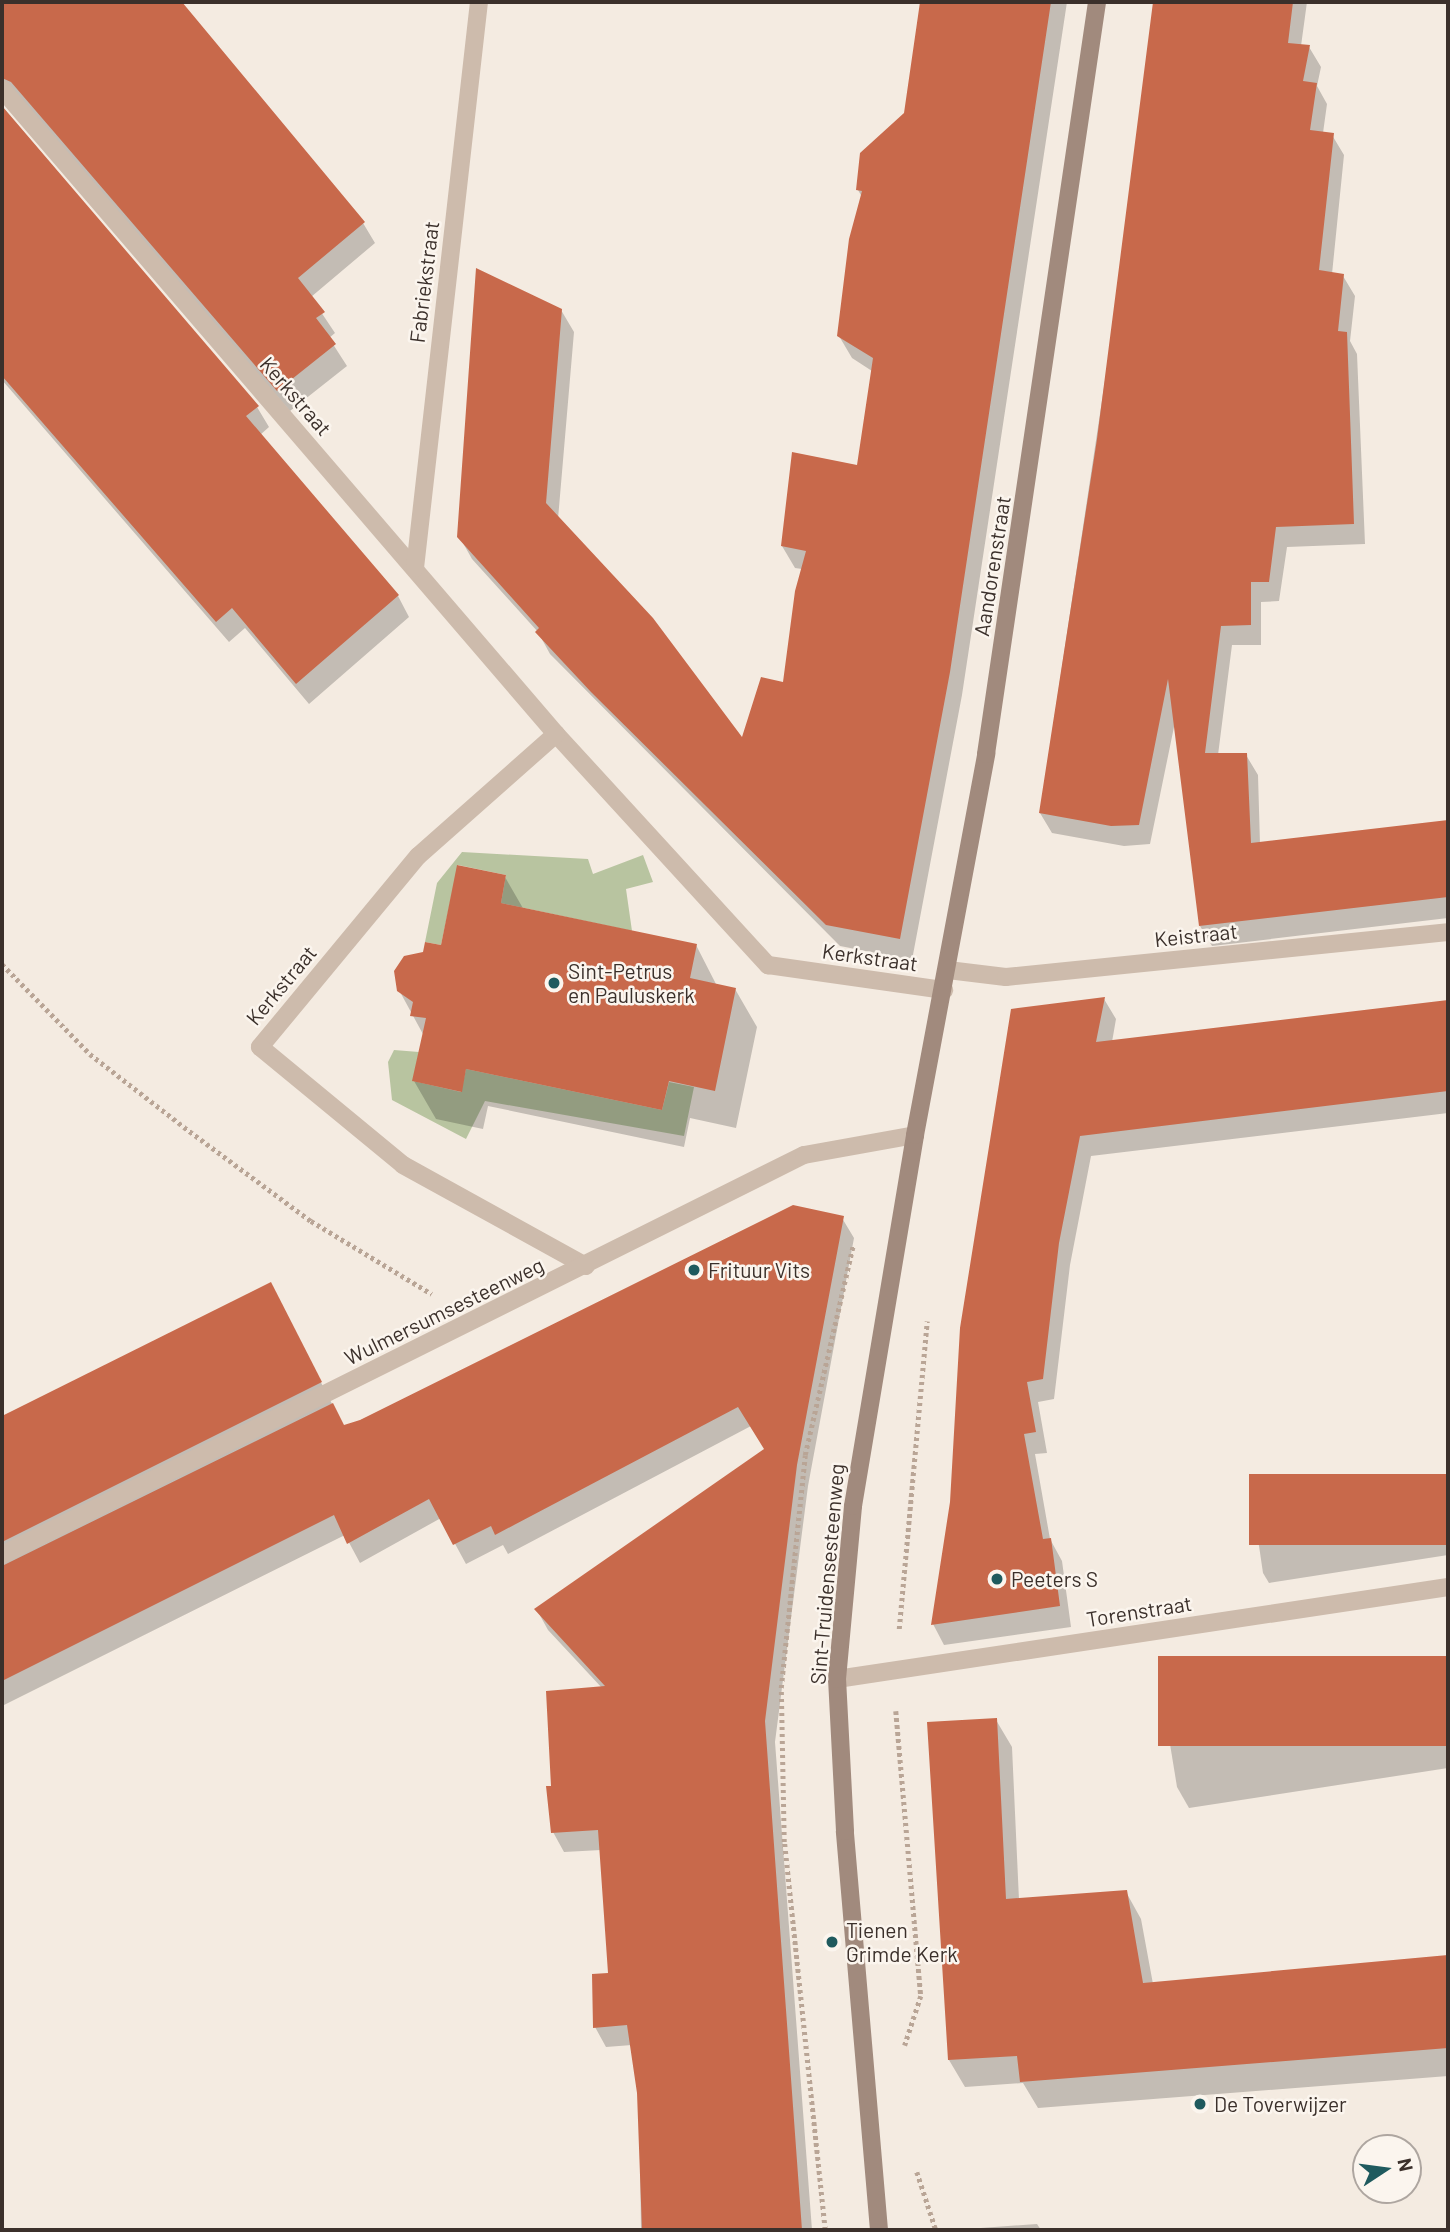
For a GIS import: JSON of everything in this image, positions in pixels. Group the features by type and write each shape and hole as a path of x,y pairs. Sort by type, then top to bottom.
{"main road":[{"name":"Aandorenstraat","path":"915,1135 948,970 986,754 1097,2"},
{"name":"Sint-Truidensesteenweg","path":"879,2230 837,1679 852,1506 915,1135"}],"street":[{"name":"Fabriekstraat","path":"415,568 479,2"},
{"name":"Kerkstraat","path":"2,89 556,734 768,965 944,990"},
{"name":"Kerkstraat","path":"556,734 418,856 260,1046 403,1165 586,1266"},
{"name":"Keistraat","path":"948,970 1006,977 1448,932"},
{"name":"Wulmersumsesteenweg","path":"2,1555 804,1156 915,1135"},
{"name":"Torenstraat","path":"837,1679 1448,1587"}],"path":[{"path":"2,964 90,1054 173,1119 311,1221 432,1294 468,1324"}],"green space":[{"path":"462,852 588,859 593,874 643,855 653,882 626,889 632,931 501,903 506,875 458,865 441,945 425,942 437,883"},
{"path":"394,1050 419,1052 413,1081 461,1092 466,1069 662,1110 669,1082 694,1087 684,1136 485,1101 466,1139 392,1100 388,1062"}],"building":[{"path":"2,2 182,2 365,222 298,278 325,312 316,318 336,344 277,391 11,82 2,78"},
{"path":"920,2 1051,2 950,672 900,939 826,925 591,692 535,632 539,628 457,537 476,268 562,309 546,503 653,618 742,737 761,677 783,682 795,591 806,551 781,546 792,452 857,465 873,358 837,336 849,239 862,191 856,190 860,153 904,113"},
{"path":"1153,2 1293,2 1288,43 1310,45 1303,81 1317,83 1310,130 1334,133 1319,270 1344,274 1338,331 1347,332 1354,524 1276,527 1269,582 1251,582 1251,625 1221,626 1205,753 1247,753 1251,843 1448,820 1448,897 1199,926 1168,679 1139,825 1111,826 1039,813 1097,439"},
{"path":"2,106 259,406 246,416 399,595 296,684 232,608 216,622 2,376"},
{"name":"Sint-Petrus en Pauluskerk","path":"457,865 506,875 501,903 697,944 690,978 736,988 715,1091 669,1081 662,1110 466,1069 462,1092 412,1081 426,1018 410,1016 413,1002 397,991 394,971 404,956 423,952 425,942 441,945"},
{"path":"1105,997 1096,1042 1448,1000 1448,1091 1080,1136 1059,1243 1043,1379 1027,1382 1036,1432 1024,1434 1043,1539 1051,1538 1060,1606 931,1625 950,1502 960,1328 1011,1009"},
{"path":"793,1205 844,1216 797,1465 765,1721 802,2230 642,2230 637,2093 627,2025 593,2028 592,1974 608,1973 598,1830 551,1833 546,1786 551,1786 546,1691 605,1686 534,1609 764,1449 738,1407 495,1535 491,1526 453,1545 429,1499 347,1544 334,1515 2,1681 2,1566 333,1403 344,1425 360,1420"},
{"path":"271,1282 322,1382 2,1542 2,1416"},
{"path":"1249,1474 1448,1474 1448,1545 1249,1545"},
{"path":"1158,1656 1448,1656 1448,1746 1158,1746"},
{"path":"997,1718 1006,1899 1127,1890 1143,1983 1448,1955 1448,2048 1020,2082 1017,2056 948,2060 927,1722"}],"place":[{"name":"Sint-Petrus en Pauluskerk","path":"554,983"},
{"name":"Frituur Vits","path":"694,1270"},
{"name":"Peeters S","path":"997,1579"},
{"name":"Tienen Grimde Kerk","path":"832,1942"},
{"name":"De Toverwijzer","path":"1200,2104"}]}
